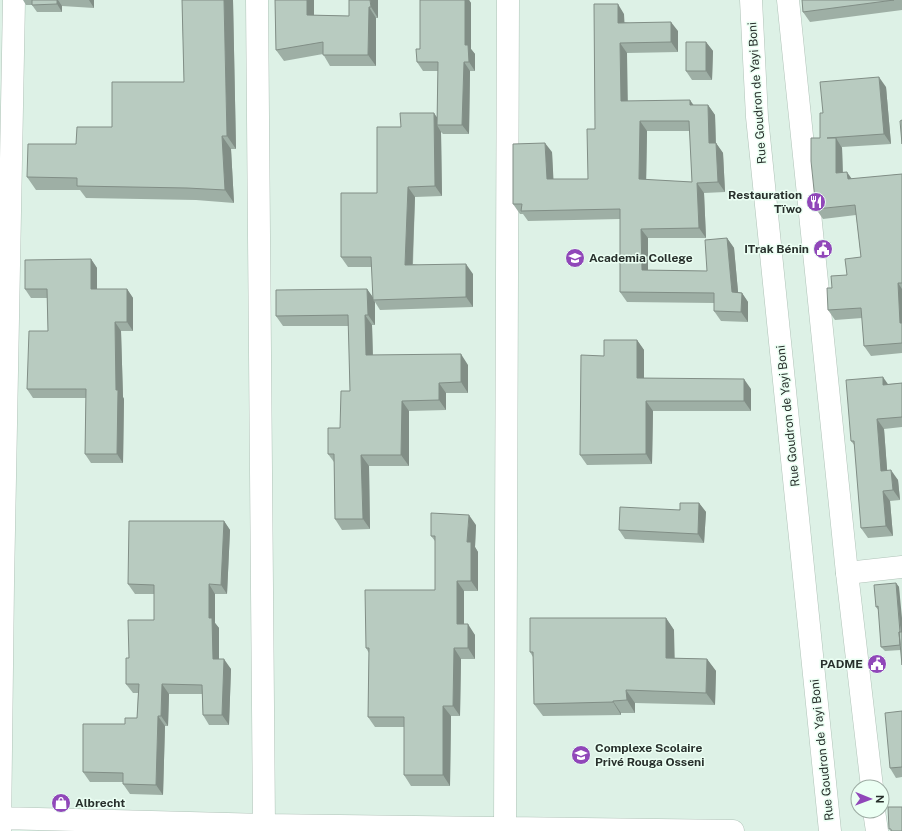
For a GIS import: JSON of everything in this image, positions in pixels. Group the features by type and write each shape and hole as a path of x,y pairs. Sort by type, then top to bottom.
{"street":[{"path":"0,831 4,338 14,0"},
{"path":"257,0 264,825"},
{"path":"505,827 508,0"},
{"name":"Rue Goudron de Yayi Boni","path":"751,0 757,118 830,831"},
{"path":"788,0 847,573 871,779"},
{"path":"847,573 902,567"},
{"path":"0,818 264,825 733,831"},
{"path":"875,819 877,831"}],"building":[{"path":"32,0 57,0 57,4 32,5"},
{"path":"182,0 224,0 227,136 222,136 225,190 77,186 77,178 27,177 28,144 76,144 77,127 112,127 112,82 184,82"},
{"path":"275,0 307,0 307,15 349,16 349,0 370,0 371,7 369,7 368,55 323,55 323,42 276,50"},
{"path":"420,0 465,0 465,45 468,45 469,62 464,62 462,125 437,125 438,62 417,62 416,49 420,49"},
{"path":"802,0 894,0 803,12"},
{"path":"594,4 618,4 618,23 671,22 671,42 620,43 621,101 690,100 690,105 708,105 709,143 716,143 718,182 697,183 699,228 641,229 642,270 707,271 705,240 727,238 732,292 742,293 741,312 714,311 714,293 620,292 620,209 521,211 522,204 513,204 513,144 545,143 547,179 588,179 587,129 595,129","holes":["640,121 689,121 692,182 639,179"]},
{"path":"686,42 706,42 706,71 686,71"},
{"path":"879,77 884,134 827,138 836,138 836,173 847,172 848,179 902,174 902,283 898,283 900,323 902,323 902,343 864,346 861,308 828,310 827,288 832,288 831,276 847,275 845,259 861,257 855,205 816,209 811,161 811,138 820,138 820,113 823,113 820,82"},
{"path":"400,113 434,113 435,186 408,187 405,265 466,264 466,297 373,300 371,257 341,257 341,193 377,193 377,127 401,127"},
{"path":"902,120 902,144 900,121"},
{"path":"91,259 91,289 127,289 127,322 115,322 116,390 118,390 117,454 85,454 86,389 27,389 29,331 48,331 47,289 25,289 25,260"},
{"path":"367,289 368,315 365,315 366,355 461,354 461,382 439,383 439,400 402,401 401,455 361,455 363,519 335,519 334,454 328,454 328,428 340,428 341,391 350,391 348,315 276,316 276,290"},
{"path":"604,340 637,340 637,378 744,379 744,401 646,401 646,454 580,455 581,355 604,356"},
{"path":"883,377 883,385 902,383 902,417 877,419 881,471 891,470 893,490 883,491 886,526 861,528 854,441 851,441 846,380"},
{"path":"680,503 699,503 698,534 619,530 620,507 680,510"},
{"path":"431,513 469,515 467,542 471,542 471,581 457,581 457,624 468,624 468,648 454,648 453,706 443,706 443,775 404,775 404,717 368,717 369,648 366,648 365,590 435,590 435,536 431,536"},
{"path":"129,521 224,521 221,585 209,584 209,618 212,618 213,659 224,659 222,715 203,715 202,685 162,684 161,716 158,716 156,785 123,784 123,773 83,772 83,724 125,724 125,718 137,718 139,684 126,684 126,658 129,658 128,620 154,620 154,585 128,584"},
{"path":"896,583 900,645 881,647 878,606 876,607 874,585"},
{"path":"530,618 666,618 666,658 707,659 706,693 626,690 627,700 613,702 534,704 533,652 530,652"},
{"path":"899,632 902,632 902,665"},
{"path":"902,711 902,767 890,768 885,713"},
{"path":"890,807 902,807 902,831 891,831 891,829 889,829"}],"place":[{"name":"Restauration Tïwo","path":"816,202"},
{"name":"ITrak Bénin","path":"823,249"},
{"name":"Academia College","path":"575,258"},
{"name":"PADME","path":"877,664"},
{"name":"Complexe Scolaire Privé Rouga Osseni","path":"581,755"},
{"name":"Albrecht","path":"61,803"}]}
